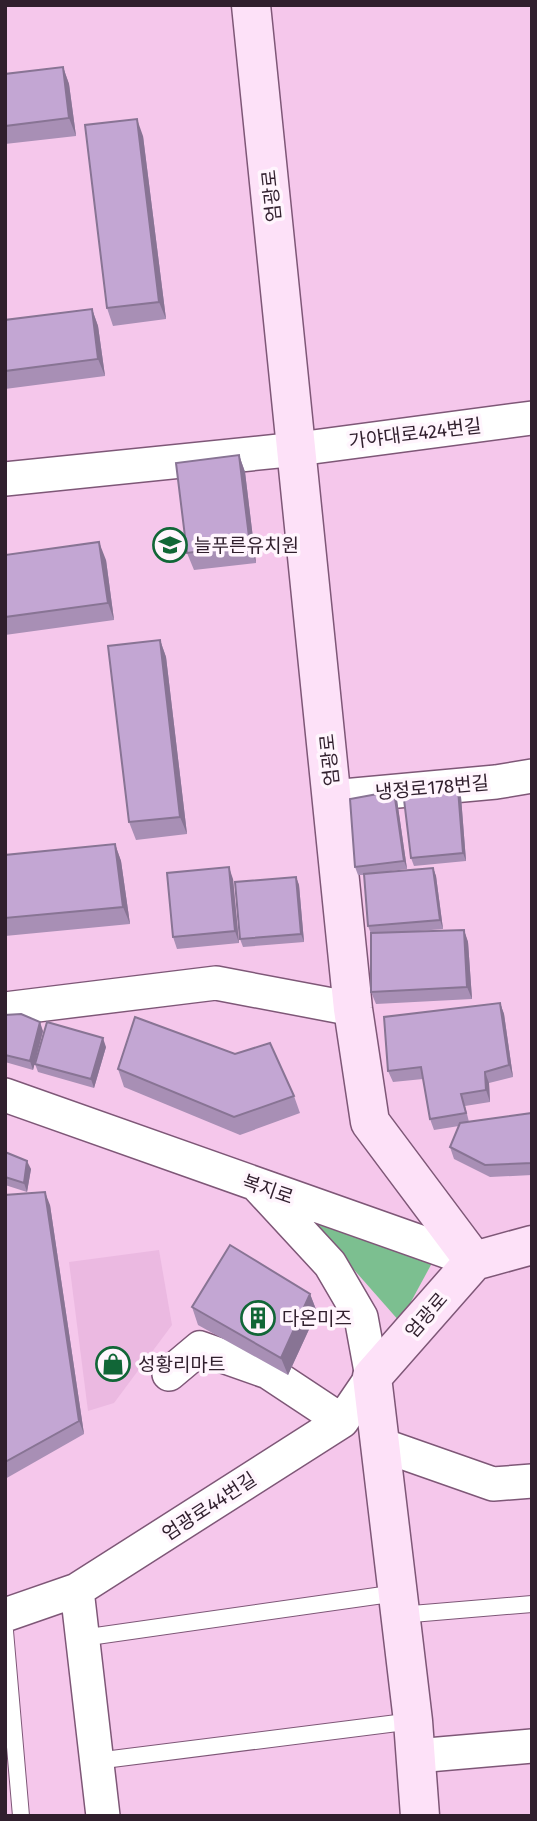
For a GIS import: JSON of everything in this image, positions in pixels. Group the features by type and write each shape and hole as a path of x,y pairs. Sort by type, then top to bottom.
{"main road":[{"name":"엄광로","path":"251,5 353,1009 370,1122 474,1261 372,1377"},
{"path":"474,1261 532,1245"},
{"path":"372,1377 415,1738 420,1816"}],"street":[{"name":"가야대로424번길","path":"5,479 298,449 532,418"},
{"name":"냉정로178번길","path":"332,797 496,782 532,776"},
{"path":"5,1009 216,983 353,1009"},
{"name":"복지로","path":"5,1095 474,1261"},
{"path":"257,1185 330,1264 361,1317 372,1377"},
{"path":"169,1374 200,1348 268,1372 342,1421"},
{"name":"엄광로44번길","path":"5,1615 77,1590 342,1421 372,1377"},
{"path":"379,1444 493,1484 532,1481"},
{"path":"77,1590 103,1816"},
{"path":"415,1738 532,1745"}],"lane":[{"path":"82,1638 398,1604 532,1604"},
{"path":"5,1631 21,1816"},
{"path":"96,1761 415,1738"}],"shaded area":[{"name":"성황리마트","path":"159,1250 172,1325 114,1403 88,1411 69,1262"}],"green space":[{"path":"297,1205 432,1263 400,1322"}],"building":[{"path":"63,67 69,118 5,126 5,74"},
{"path":"137,119 159,302 107,308 85,125"},
{"path":"92,309 98,359 5,371 5,320"},
{"path":"239,455 250,545 187,553 176,463"},
{"path":"99,542 108,603 5,617 5,555"},
{"path":"160,640 180,817 129,822 108,646"},
{"path":"458,789 463,853 411,858 403,791"},
{"path":"394,791 404,861 355,867 350,799"},
{"path":"115,844 123,907 5,918 5,855"},
{"path":"229,867 235,931 173,937 167,873"},
{"path":"433,868 440,920 368,926 364,874"},
{"path":"296,877 301,934 240,939 235,882"},
{"path":"464,930 467,987 371,992 371,933"},
{"path":"500,1003 509,1065 485,1072 486,1090 461,1094 466,1113 430,1119 421,1067 388,1071 384,1017"},
{"path":"21,1014 40,1022 30,1061 5,1055 5,1015"},
{"path":"135,1017 235,1054 270,1043 294,1096 234,1117 118,1069"},
{"path":"47,1022 103,1038 91,1079 35,1064"},
{"path":"532,1113 532,1163 485,1165 450,1147 460,1123"},
{"path":"5,1152 27,1161 24,1183 5,1177"},
{"path":"45,1192 79,1421 5,1462 5,1195"},
{"name":"다온미즈","path":"230,1245 310,1294 281,1358 192,1307"}],"place":[{"name":"늘푸른유치원","path":"170,545"},
{"name":"다온미즈","path":"258,1318"},
{"name":"성황리마트","path":"113,1364"}]}
